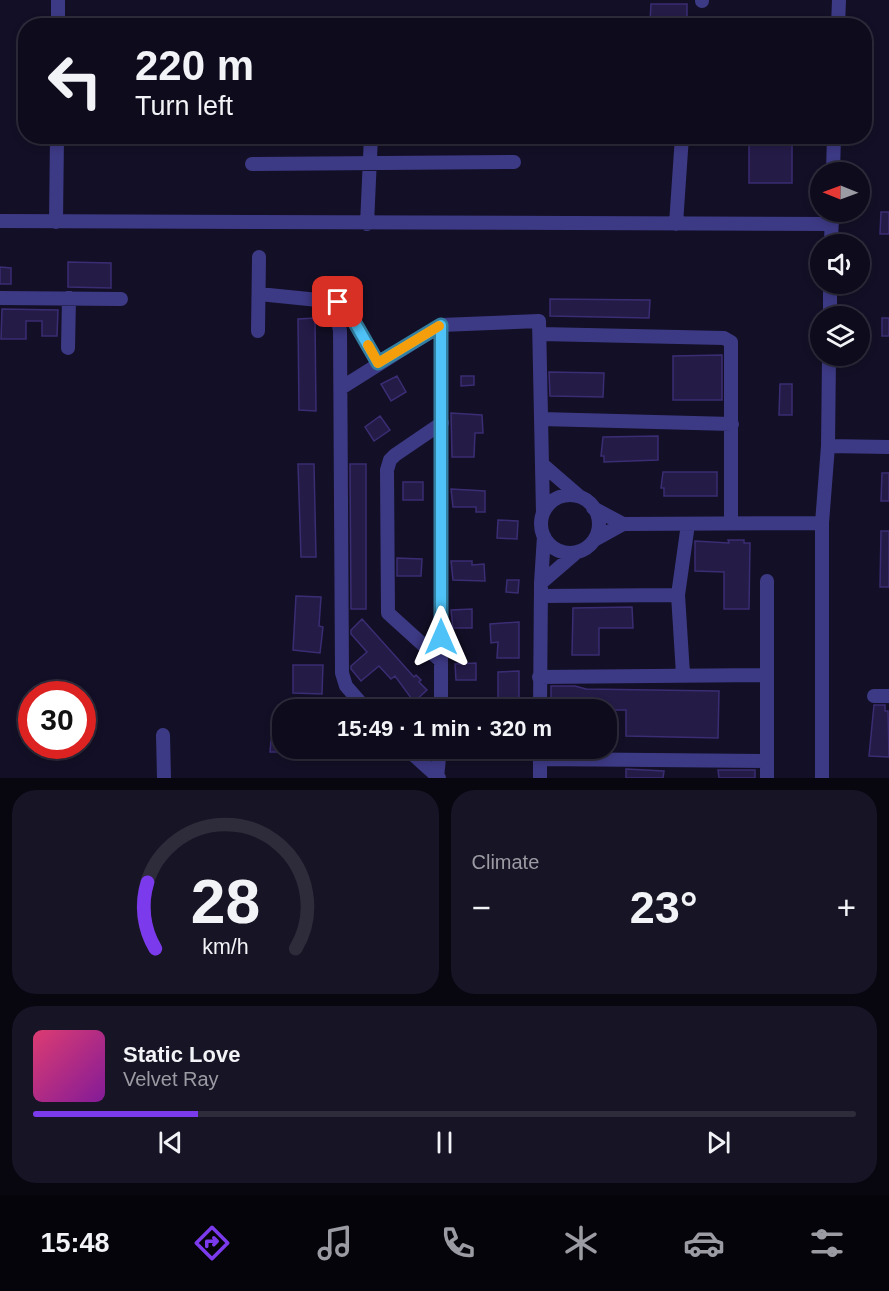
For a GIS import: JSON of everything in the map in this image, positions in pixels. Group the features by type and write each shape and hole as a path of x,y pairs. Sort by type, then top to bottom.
{"street":[{"path":"58,0 58,18"},
{"path":"838,0 838,18"},
{"path":"56,222 57,144"},
{"path":"367,224 370,144"},
{"path":"676,224 681,144"},
{"path":"833,162 834,144"},
{"path":"252,164 514,162"},
{"path":"0,221 676,224 810,219"},
{"path":"258,331 259,257"},
{"path":"259,294 334,301 347,310 378,363"},
{"path":"0,298 121,299"},
{"path":"68,348 69,298"},
{"path":"334,301 340,331 342,673 346,686 357,699"},
{"path":"341,388 441,325 537,320 541,334 542,529 544,536 540,699"},
{"path":"441,325 441,699"},
{"path":"541,334 724,338 731,342 731,523"},
{"path":"822,778 822,523 828,446 830,366"},
{"path":"541,419 732,424"},
{"path":"441,661 388,613 387,470 390,459 442,423"},
{"path":"828,446 889,447"},
{"path":"542,464 556,479 593,508 624,524 822,523"},
{"path":"543,513 559,498 582,498"},
{"path":"593,508 599,523 594,540"},
{"path":"541,589 577,552 624,524"},
{"path":"683,674 678,595 688,524"},
{"path":"544,536 557,550 577,552"},
{"path":"767,580 767,778"},
{"path":"541,589 678,595"},
{"path":"539,677 766,675"},
{"path":"874,696 889,696"},
{"path":"163,735 164,778"},
{"path":"617,756 766,760"},
{"path":"418,759 438,778"},
{"path":"438,778 439,759"},
{"path":"540,759 540,778"}],"building":[{"path":"651,4 687,4 687,18 650,18"},
{"path":"749,144 792,144 792,183 749,183"},
{"path":"881,212 889,212 889,234 880,234"},
{"path":"68,262 111,263 111,288 68,287"},
{"path":"0,267 11,268 11,284 0,284"},
{"path":"550,299 650,300 649,318 550,316"},
{"path":"2,309 58,310 57,336 42,336 42,321 26,321 26,339 1,339"},
{"path":"315,318 316,411 299,410 298,319"},
{"path":"882,318 889,318 889,336 882,336"},
{"path":"722,355 722,400 673,400 673,356"},
{"path":"549,372 604,373 603,397 550,396"},
{"path":"397,376 406,392 391,401 381,384"},
{"path":"461,376 474,376 474,385 461,386"},
{"path":"780,384 792,384 792,415 779,415"},
{"path":"451,413 482,415 483,433 475,433 474,457 452,457"},
{"path":"380,416 390,430 374,441 365,427"},
{"path":"658,436 658,460 604,462 604,456 601,456 603,437"},
{"path":"298,464 314,464 316,557 301,557"},
{"path":"350,464 366,464 366,609 351,609"},
{"path":"663,472 717,472 717,496 664,496 664,488 661,488"},
{"path":"882,473 889,473 889,501 881,501"},
{"path":"403,482 423,482 423,500 403,500"},
{"path":"451,489 485,491 485,512 476,512 476,507 453,507"},
{"path":"498,520 518,521 517,539 497,538"},
{"path":"881,531 889,531 889,587 880,587"},
{"path":"728,540 744,540 744,543 750,543 749,609 724,609 724,572 695,571 695,541 729,543"},
{"path":"397,558 422,559 421,576 397,576"},
{"path":"451,561 472,561 472,565 484,564 485,581 453,580"},
{"path":"507,580 519,580 518,593 506,592"},
{"path":"296,596 321,597 319,626 323,627 320,653 293,650"},
{"path":"632,607 633,628 599,628 599,655 572,655 573,608"},
{"path":"472,609 472,628 453,628 451,610"},
{"path":"362,619 414,677 416,675 421,680 419,682 427,690 417,699 412,699 395,676 391,679 379,666 361,681 351,666 367,652 351,634 351,630"},
{"path":"519,622 519,658 497,658 498,642 491,643 490,624"},
{"path":"476,663 476,680 456,680 455,664"},
{"path":"293,665 323,665 322,694 293,693"},
{"path":"519,671 519,699 498,699 498,672"},
{"path":"551,686 575,686 586,689 719,691 718,738 626,736 626,710 617,710 617,699 551,698"},
{"path":"874,705 885,705 885,711 888,711 889,757 869,756"},
{"path":"626,769 664,771 663,778 626,778"},
{"path":"718,770 755,770 755,778 719,778"}],"slow traffic":[{"path":"368,345 378,363 439,326"}],"route":[{"path":"338,302 351,316 378,363 441,325 441,637"}]}
